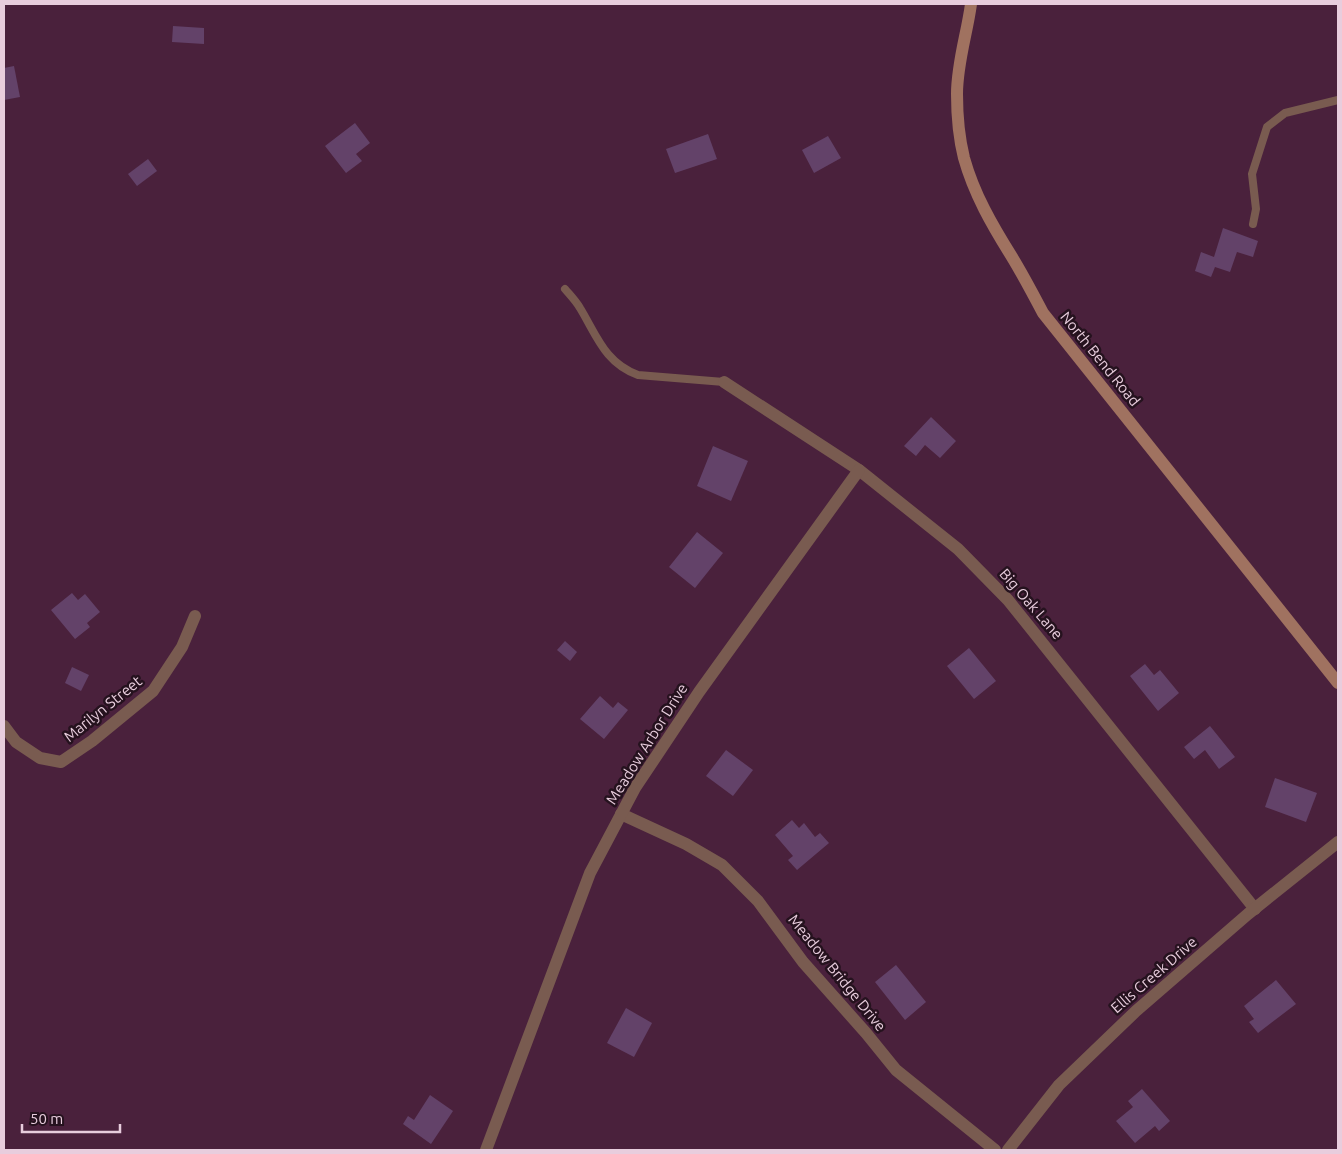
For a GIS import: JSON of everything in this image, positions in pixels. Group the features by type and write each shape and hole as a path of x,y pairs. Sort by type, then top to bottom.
{"street":[{"name":"North Bend Road","path":"971,4 961,57 957,92 959,124 964,157 978,198 993,227 1043,313 1338,683"},
{"name":"Big Oak Lane","path":"724,382 858,470 958,549 1008,600 1255,909"},
{"name":"Meadow Arbor Drive","path":"486,1150 590,873 635,788 699,692 858,470"},
{"name":"Marilyn Street","path":"4,726 16,742 40,758 61,762 92,741 154,691 182,647 195,616"},
{"name":"Meadow Bridge Drive","path":"621,814 686,844 722,865 758,901 803,962 896,1070 995,1150"},
{"name":"Ellis Creek Drive","path":"1008,1150 1066,1078 1136,1011 1255,909 1338,842"}],"lane":[{"path":"1252,224 1256,209 1252,174 1267,127 1285,113 1338,100"},
{"path":"565,289 579,306 605,351 625,370 638,375 724,382"}],"building":[{"path":"173,26 204,28 204,44 172,42"},
{"path":"14,66 20,97 4,100 4,68"},
{"path":"355,123 370,143 356,154 362,161 346,173 325,146"},
{"path":"708,134 717,159 675,173 666,149"},
{"path":"828,136 841,158 814,173 802,150"},
{"path":"148,159 157,171 137,186 128,174"},
{"path":"1223,228 1258,241 1253,257 1237,252 1230,272 1215,267 1211,277 1195,271 1201,252 1214,257"},
{"path":"931,417 956,441 940,458 925,445 916,456 904,446"},
{"path":"713,446 748,461 731,501 697,486"},
{"path":"697,532 723,553 695,588 669,567"},
{"path":"72,593 78,600 85,594 100,612 87,623 90,627 75,639 51,610"},
{"path":"565,641 577,652 570,661 557,650"},
{"path":"969,648 996,681 974,699 947,666"},
{"path":"1145,664 1154,675 1160,670 1179,693 1158,711 1130,676"},
{"path":"72,667 89,675 81,691 65,683"},
{"path":"600,696 613,708 618,702 628,710 604,739 580,719"},
{"path":"1210,726 1235,757 1219,769 1205,750 1194,759 1184,747"},
{"path":"726,750 753,770 733,796 706,776"},
{"path":"1275,778 1317,793 1306,822 1265,807"},
{"path":"792,820 799,828 804,823 815,837 820,833 829,843 797,870 788,860 793,856 775,835"},
{"path":"896,965 926,1002 905,1020 875,982"},
{"path":"1276,980 1296,1004 1258,1033 1249,1022 1254,1019 1244,1006"},
{"path":"626,1008 652,1023 634,1057 607,1043"},
{"path":"1142,1089 1170,1121 1159,1131 1155,1126 1135,1143 1116,1121 1133,1107 1128,1101"},
{"path":"430,1095 453,1111 431,1144 403,1124 408,1116 414,1120"}]}
